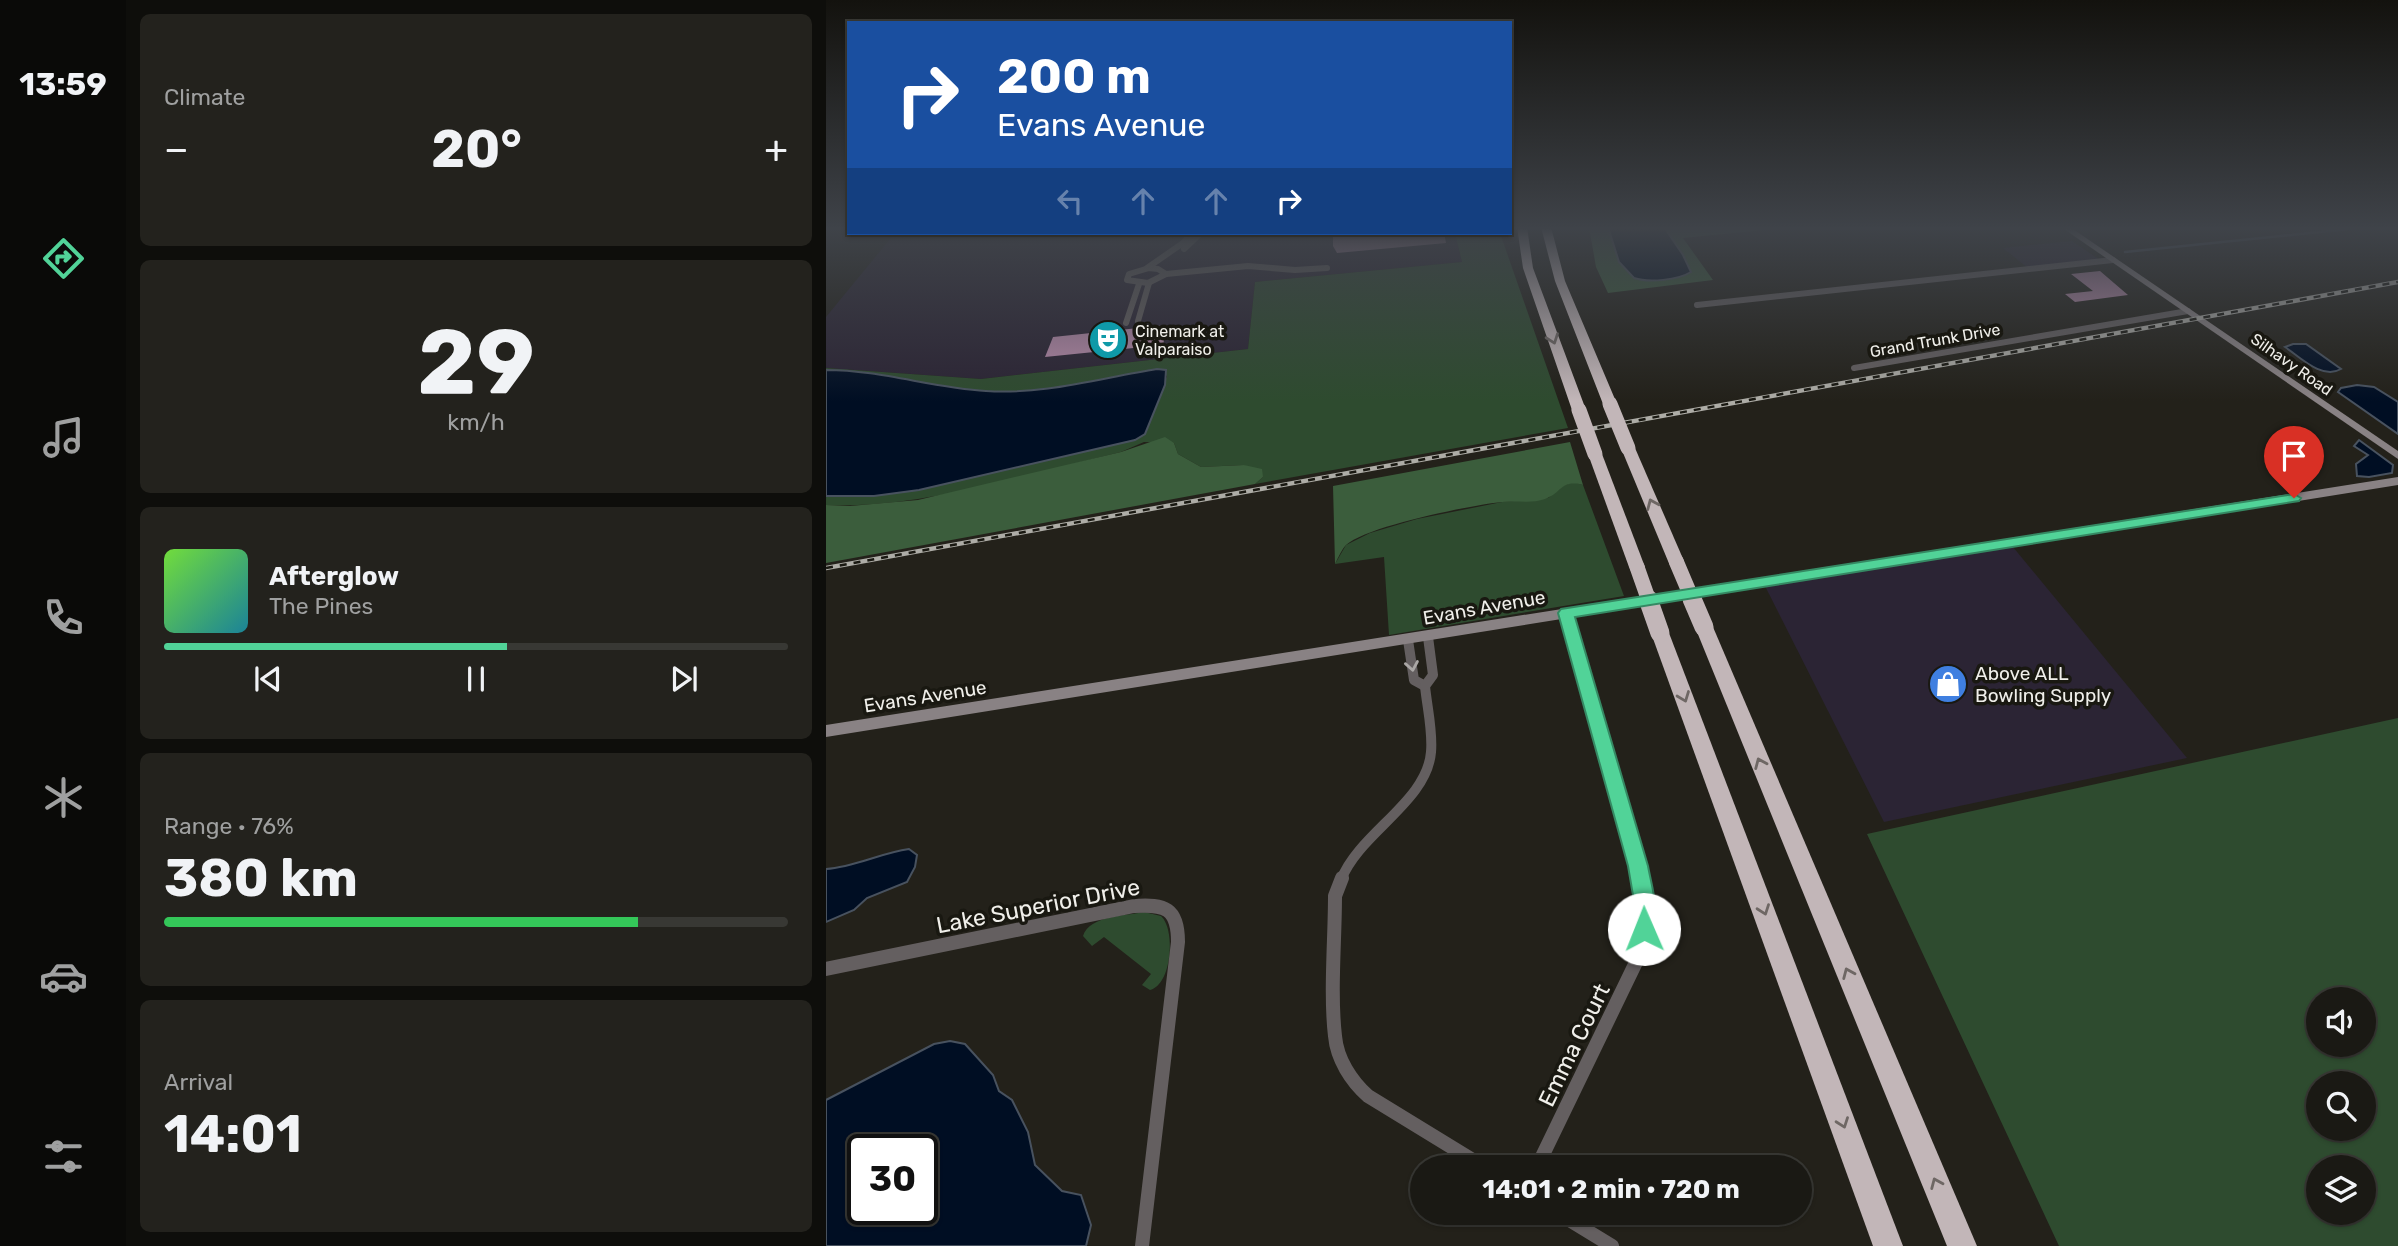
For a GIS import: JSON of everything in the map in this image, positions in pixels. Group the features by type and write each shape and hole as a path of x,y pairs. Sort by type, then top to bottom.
{"highway":[{"path":"1534,285 1660,633 1888,1246"},
{"path":"1562,285 1962,1246"},
{"path":"1567,285 1570,307"}],"street":[{"path":"1126,323 1139,285"},
{"path":"1138,321 1148,285"},
{"path":"1697,305 1881,285"},
{"name":"Silhavy Road","path":"2150,285 2398,456"},
{"name":"Grand Trunk Drive","path":"1854,368 2188,311"},
{"name":"Evans Avenue","path":"826,731 2398,481"},
{"name":"Emma Court","path":"1543,1155 1631,976 1640,954 1644,929 1644,901 1638,866 1566,613"},
{"path":"1427,637 1433,675 1425,686 1431,752 1424,777 1359,849 1347,865 1335,895 1334,1030 1345,1068 1368,1096 1464,1155"},
{"path":"1408,640 1414,680 1425,686"},
{"name":"Lake Superior Drive","path":"826,969 1134,906 1159,906 1175,915 1179,926 1178,942 1142,1246"},
{"path":"1578,1225 1612,1246"}],"shaded area":[{"path":"852,285 1255,285 1248,349 981,379 826,368 826,317"},
{"path":"2013,547 2187,758 1884,822 1765,586"}],"green space":[{"path":"1255,285 1518,285 1568,428 1255,484 1263,477 1244,465 1201,467 1178,454 1174,443 1144,442 1121,452 937,496 900,502 826,505 826,496 874,496 919,490 1135,440 1145,434 1167,376 1157,369 1072,385 1007,392 966,389 826,368 981,379 1248,349"},
{"path":"1604,285 1671,285 1608,293"},
{"path":"1165,437 1174,443 1178,454 1201,467 1244,465 1262,469 1263,477 1255,484 826,563 826,505 850,506 918,500 1121,452"},
{"path":"1570,442 1583,485 1566,485 1540,500 1468,507 1375,531 1346,545 1335,564 1333,486"},
{"path":"1573,482 1583,485 1624,596 1389,635 1384,557 1335,564 1346,545 1370,533 1417,519 1502,502 1548,498"},
{"path":"2398,718 2398,1246 2059,1246 1867,834"},
{"path":"1144,912 1161,916 1166,923 1170,944 1163,978 1150,990 1142,985 1151,974 1104,937 1092,946 1083,936 1087,929 1101,920"}],"water":[{"path":"2306,344 2341,369 2326,372 2311,366 2285,347"},
{"path":"1157,369 1166,370 1165,385 1145,434 1135,440 919,490 874,496 826,496 826,370 1007,392 1072,385"},
{"path":"2357,385 2374,387 2398,402 2398,434 2338,392 2341,388"},
{"path":"2359,440 2393,465 2392,473 2357,476 2356,464 2368,455 2354,446"},
{"path":"909,849 917,855 915,867 907,882 867,898 854,910 826,922 826,869"},
{"path":"950,1041 965,1044 993,1075 999,1091 1012,1100 1028,1132 1035,1165 1062,1191 1081,1195 1091,1225 1086,1246 826,1246 826,1100 934,1044"}],"building":[{"path":"2085,285 2117,285 2128,295 2075,302 2065,294 2093,291"},
{"name":"Cinemark at Valparaiso","path":"1167,325 1163,345 1045,357 1053,337"}],"railway":[{"path":"826,568 2381,285"}],"place":[{"name":"Cinemark at Valparaiso","path":"1108,340"},
{"name":"Above ALL Bowling Supply","path":"1948,684"}],"route":[{"path":"1644,929 1641,878 1566,613 2294,498"}]}
